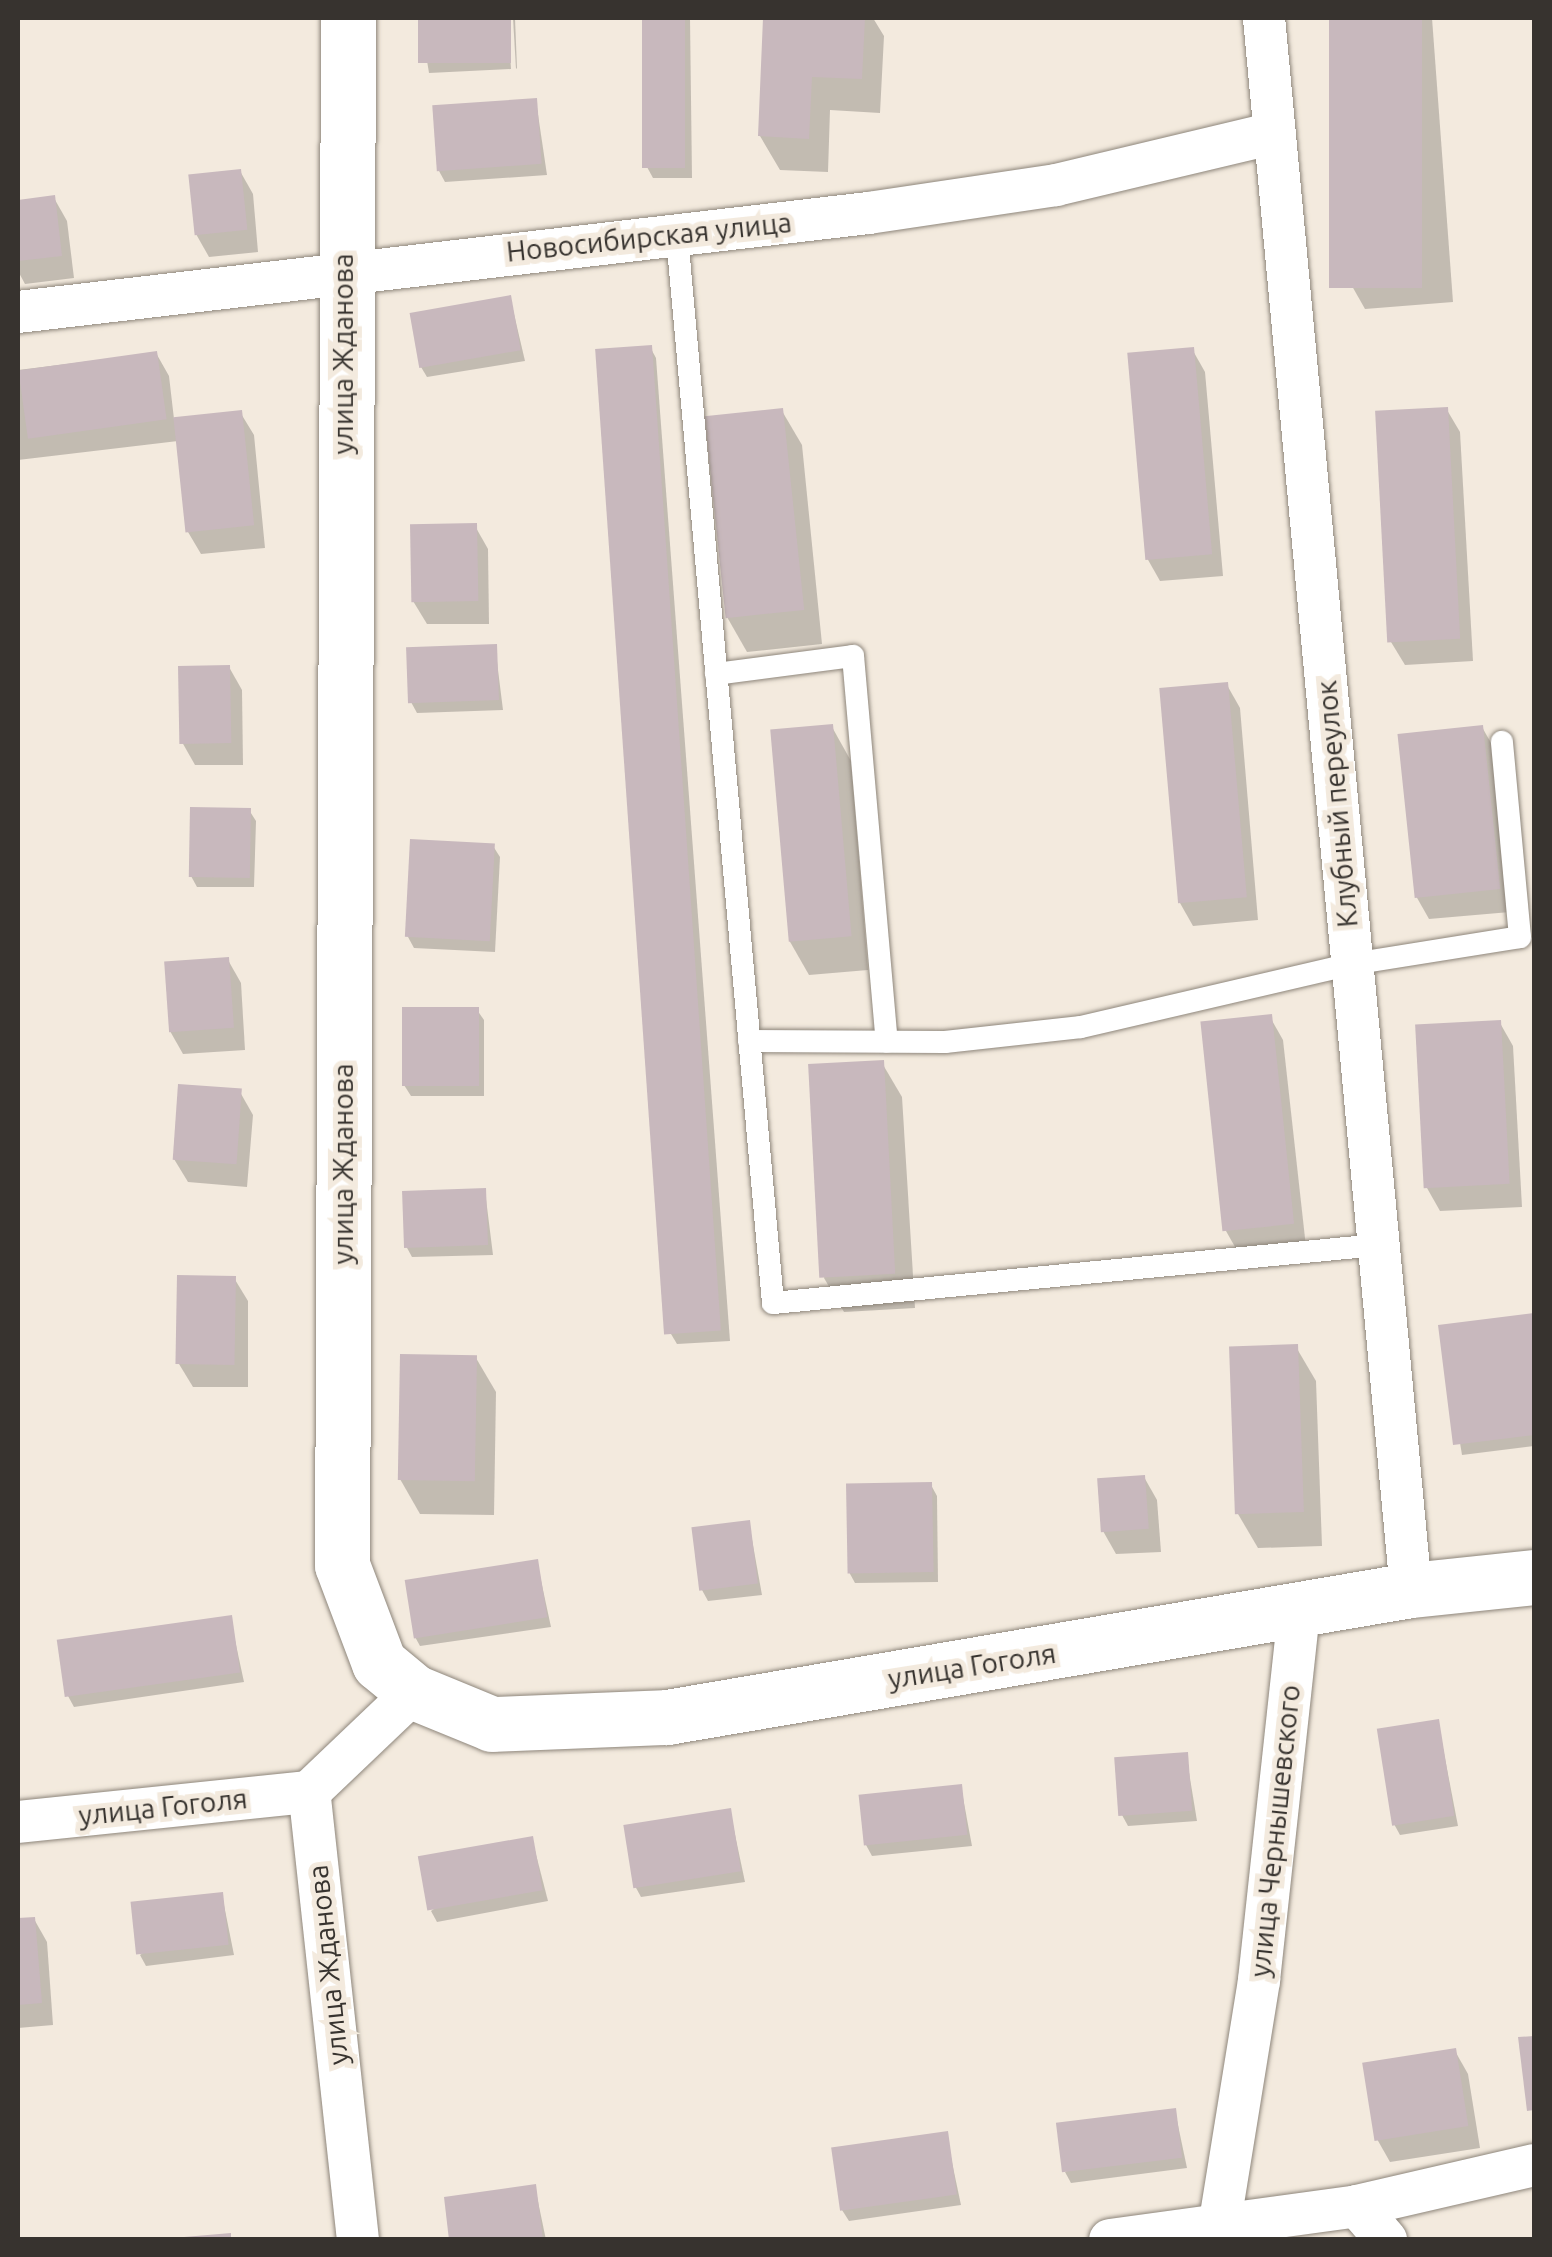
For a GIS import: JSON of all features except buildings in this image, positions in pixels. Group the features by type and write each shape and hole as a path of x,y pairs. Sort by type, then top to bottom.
{"main road":[{"name":"улица Жданова","path":"348,18 343,270 342,1565 379,1664 414,1692"},
{"name":"улица Гоголя","path":"414,1692 492,1724 667,1716 1299,1612 1410,1590 1534,1577"}],"street":[{"name":"Клубный переулок","path":"1264,18 1410,1590"},
{"name":"Новосибирская улица","path":"18,312 343,270 677,236 1056,184 1274,133"},
{"name":"улица Чернышевского","path":"1218,2231 1248,2050 1299,1612"},
{"path":"309,1792 414,1692"},
{"name":"улица Гоголя","path":"18,1822 309,1792"},
{"name":"улица Жданова","path":"309,1792 358,2240"},
{"path":"1110,2240 1218,2231 1358,2206 1534,2165"},
{"path":"1358,2206 1386,2240"}],"lane":[{"path":"677,236 773,1303 1378,1245"},
{"path":"716,674 853,656 887,1042"},
{"path":"749,1041 887,1042 1081,1027 1352,964 1520,938 1502,742"}]}
